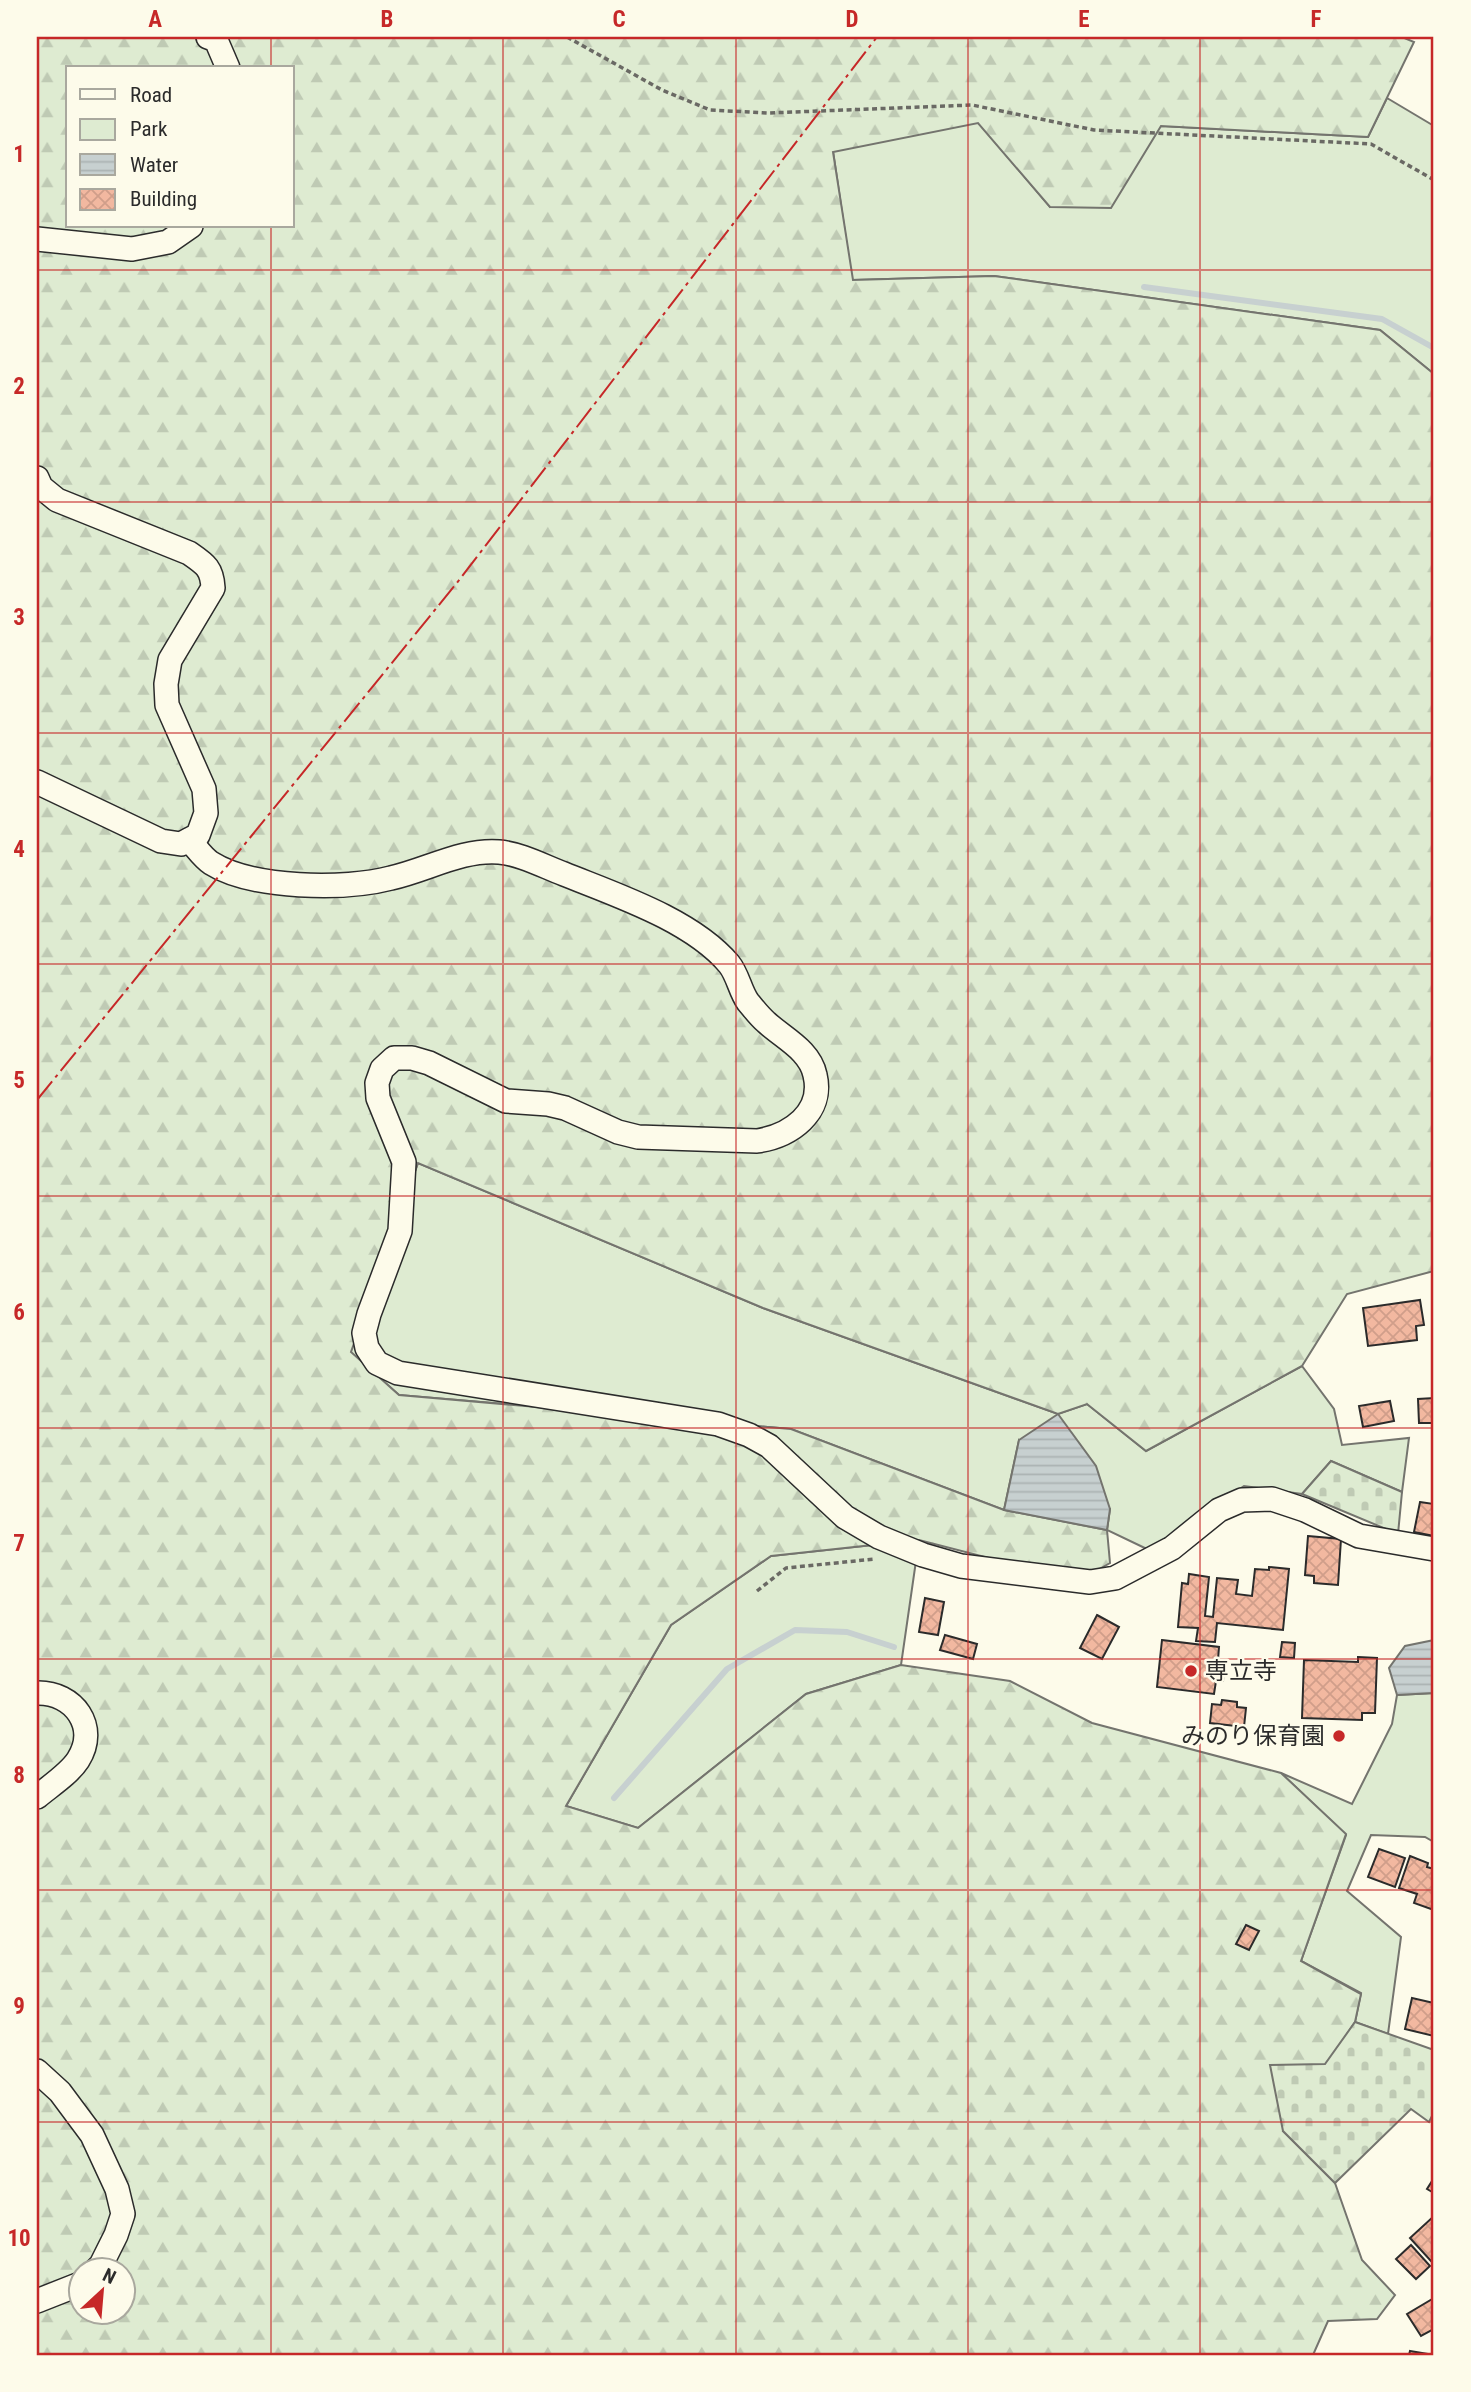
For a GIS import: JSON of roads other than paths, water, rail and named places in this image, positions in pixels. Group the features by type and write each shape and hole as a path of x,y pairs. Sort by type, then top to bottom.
{"street":[{"path":"208,37 216,40 227,66"},
{"path":"37,239 132,248 168,242 188,228"},
{"path":"37,478 41,487 57,500 189,553 205,564 212,575 212,588 170,660 166,684 167,705 204,789 206,813 198,835 181,844 161,841 37,782"},
{"path":"189,839 209,862 239,876 332,886 390,879 471,853 499,852 522,858 639,904 698,936 730,965 746,999 764,1021 793,1043 811,1063 816,1076 816,1092 807,1113 796,1128 775,1138 757,1141 638,1137 618,1132 565,1108 506,1101 429,1063 412,1058 394,1058 382,1069 377,1083 378,1098 404,1162 403,1197 400,1231 369,1314 365,1333 367,1348 377,1363 398,1373 718,1424 749,1435 769,1446 845,1517 879,1537 923,1555 961,1566 1090,1582 1115,1578 1172,1548 1219,1510 1242,1500 1262,1499 1272,1499 1304,1510 1359,1536 1434,1549"},
{"path":"37,1693 61,1698 76,1709 86,1726 83,1750 76,1763 37,1797"},
{"path":"37,2071 60,2092 92,2135 117,2189 122,2214 116,2235 104,2256"},
{"path":"37,2301 66,2290"}],"water":[{"path":"1058,1414 1096,1466 1110,1509 1107,1530 1004,1510 1019,1440"},
{"path":"1434,1640 1434,1693 1397,1695 1389,1668 1405,1646"}],"waterway":[{"path":"1144,287 1382,319 1434,348"},
{"path":"614,1798 727,1669 795,1630 847,1632 894,1647"}],"place":[{"name":"専立寺","path":"1191,1671"},
{"name":"みのり保育園","path":"1339,1736"}]}
